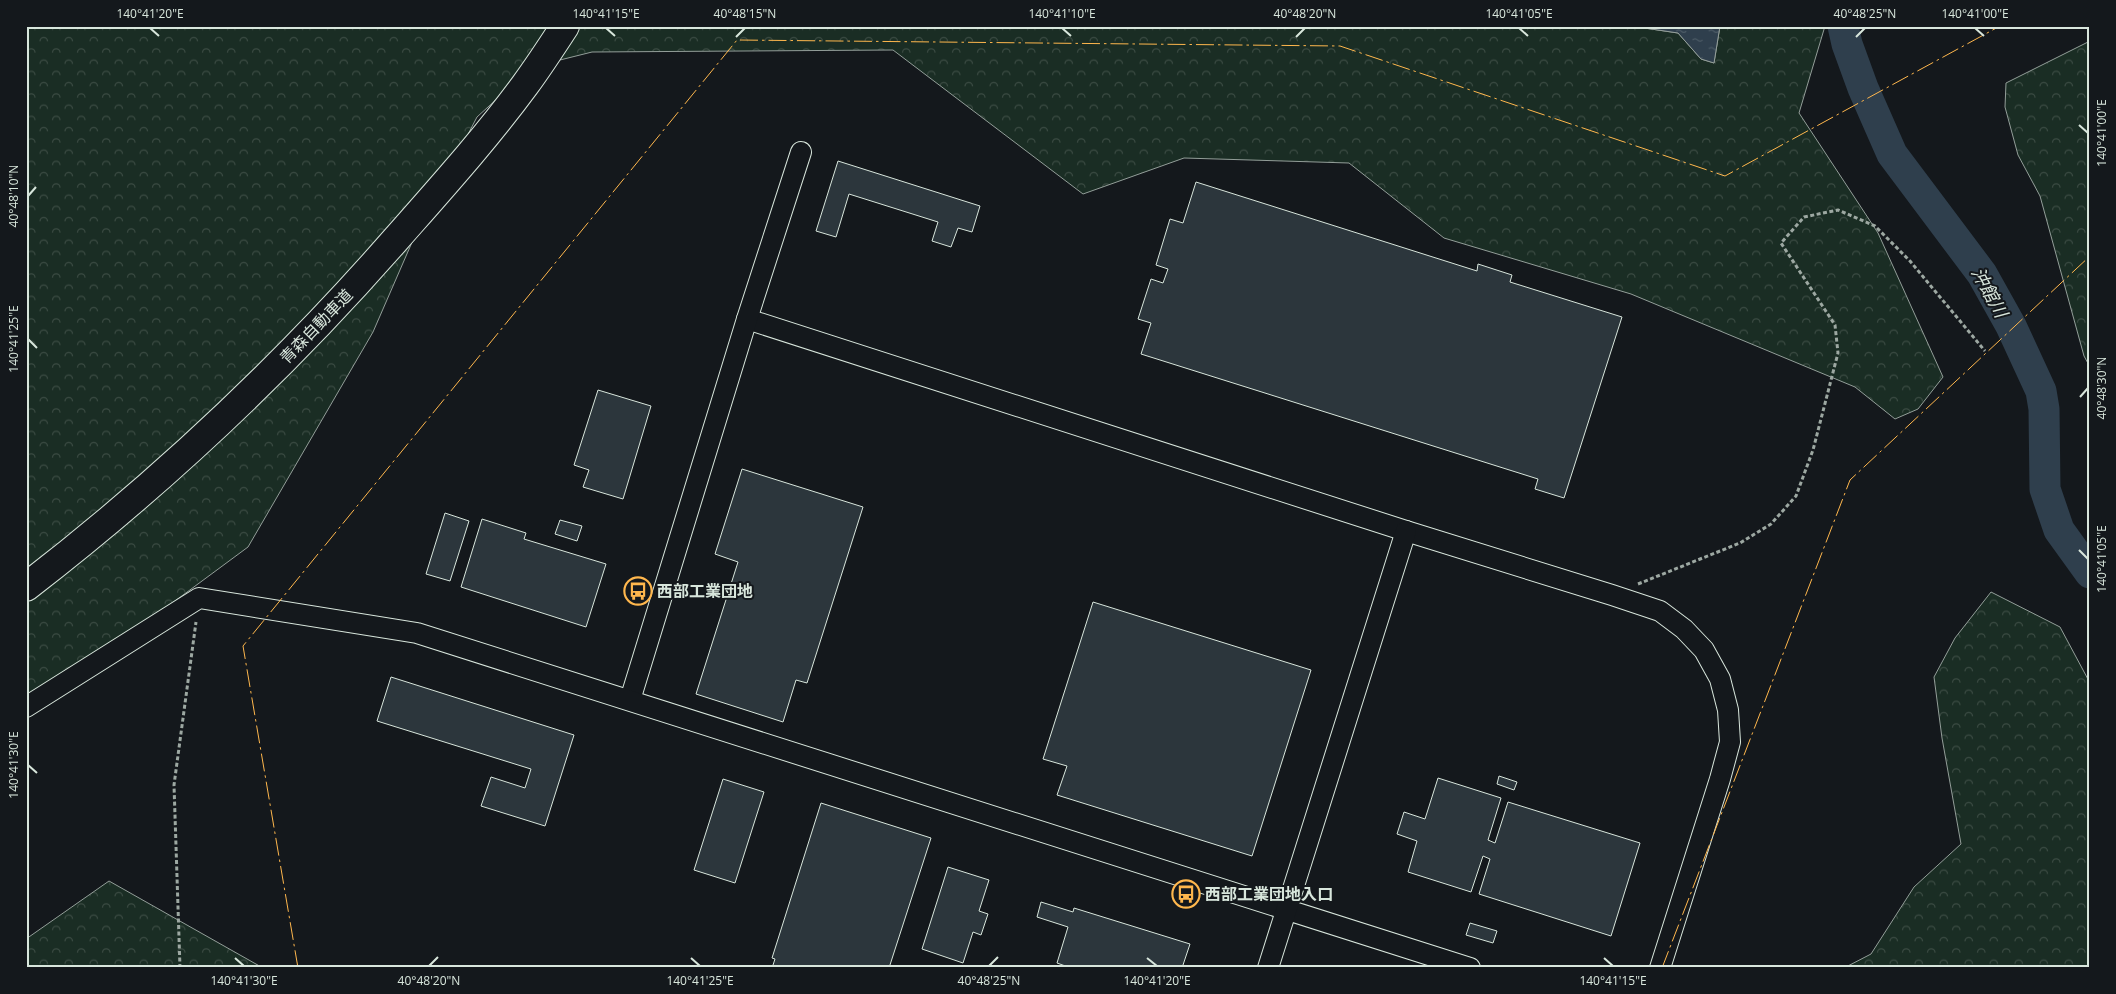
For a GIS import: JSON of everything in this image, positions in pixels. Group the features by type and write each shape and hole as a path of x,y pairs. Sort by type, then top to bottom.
{"highway":[{"name":"青森自動車道","path":"26,587 74,550 202,440 339,304 448,180 525,85 565,26"}],"street":[{"path":"630,700 747,319 802,152"},
{"path":"747,319 1406,531 1612,595 1660,612 1684,629 1704,650 1720,679 1728,710 1730,742 1660,968"},
{"path":"1268,968 1406,531"},
{"path":"26,707 199,598 417,633 1470,968"}],"path":[{"path":"1612,595 1740,543 1771,524 1796,496 1813,450 1838,353 1834,325 1781,243 1804,217 1838,210 1875,226 1910,261 1985,352"},
{"path":"180,968 174,785 199,598"}],"green space":[{"path":"26,26 1631,26 1678,33 1701,59 1714,63 1720,26 1825,26 1799,113 1878,233 1943,377 1918,409 1895,419 1855,387 1631,294 1444,238 1349,163 1184,158 1083,194 893,50 592,52 532,67 477,117 413,240 373,332 248,547 87,666 26,707"},
{"path":"2090,41 2090,367 2084,356 2040,196 2018,155 2005,107 2006,83"},
{"path":"1991,592 2060,627 2090,683 2090,968 1844,968 1871,954 1914,887 1961,844 1942,738 1934,677 1955,638"},
{"path":"109,881 263,968 26,968 26,939"}],"water":[{"path":"1631,26 1720,26 1714,63 1701,59 1678,33"}],"building":[{"path":"838,161 980,206 972,232 958,228 951,247 932,241 938,222 849,194 836,237 816,231"},
{"path":"1196,182 1477,271 1478,264 1512,275 1510,282 1622,317 1564,498 1535,489 1538,479 1141,354 1151,323 1138,319 1151,279 1163,283 1168,269 1156,265 1170,219 1183,223"},
{"path":"598,390 651,406 623,499 583,487 589,470 574,465"},
{"path":"742,469 863,507 807,683 796,680 783,722 696,694 738,562 715,554"},
{"path":"445,513 469,521 450,581 426,574"},
{"path":"482,519 526,533 524,539 606,564 586,627 461,587"},
{"path":"560,520 582,526 577,541 555,534"},
{"path":"1093,602 1311,670 1252,856 1057,795 1067,766 1043,759"},
{"path":"391,677 574,735 545,826 481,806 491,777 525,788 531,769 377,721"},
{"path":"1499,776 1517,782 1514,790 1497,784"},
{"path":"1438,778 1501,798 1488,840 1495,843 1508,802 1640,843 1611,936 1479,894 1490,859 1483,856 1471,892 1408,872 1417,841 1397,834 1404,812 1425,819"},
{"path":"723,779 764,792 735,883 694,870"},
{"path":"821,803 931,838 889,968 772,968 775,959 772,958"},
{"path":"948,867 989,880 979,911 988,914 981,935 973,932 963,963 922,949"},
{"path":"1041,902 1073,912 1074,908 1190,944 1182,968 1071,968 1057,963 1068,927 1037,917"},
{"path":"1470,923 1497,931 1493,943 1466,935"}],"waterway":[{"name":"沖館川","path":"1843,26 1847,44 1863,88 1892,154 1982,274 2011,326 2041,391 2044,409 2045,489 2059,530 2090,573"}],"power":[{"path":"298,968 243,646 737,40 1340,46 1725,176 2000,26"},
{"path":"1662,968 1850,480 2090,256"}],"place":[{"name":"西部工業団地","path":"638,591"},
{"name":"西部工業団地入口","path":"1186,894"}]}
